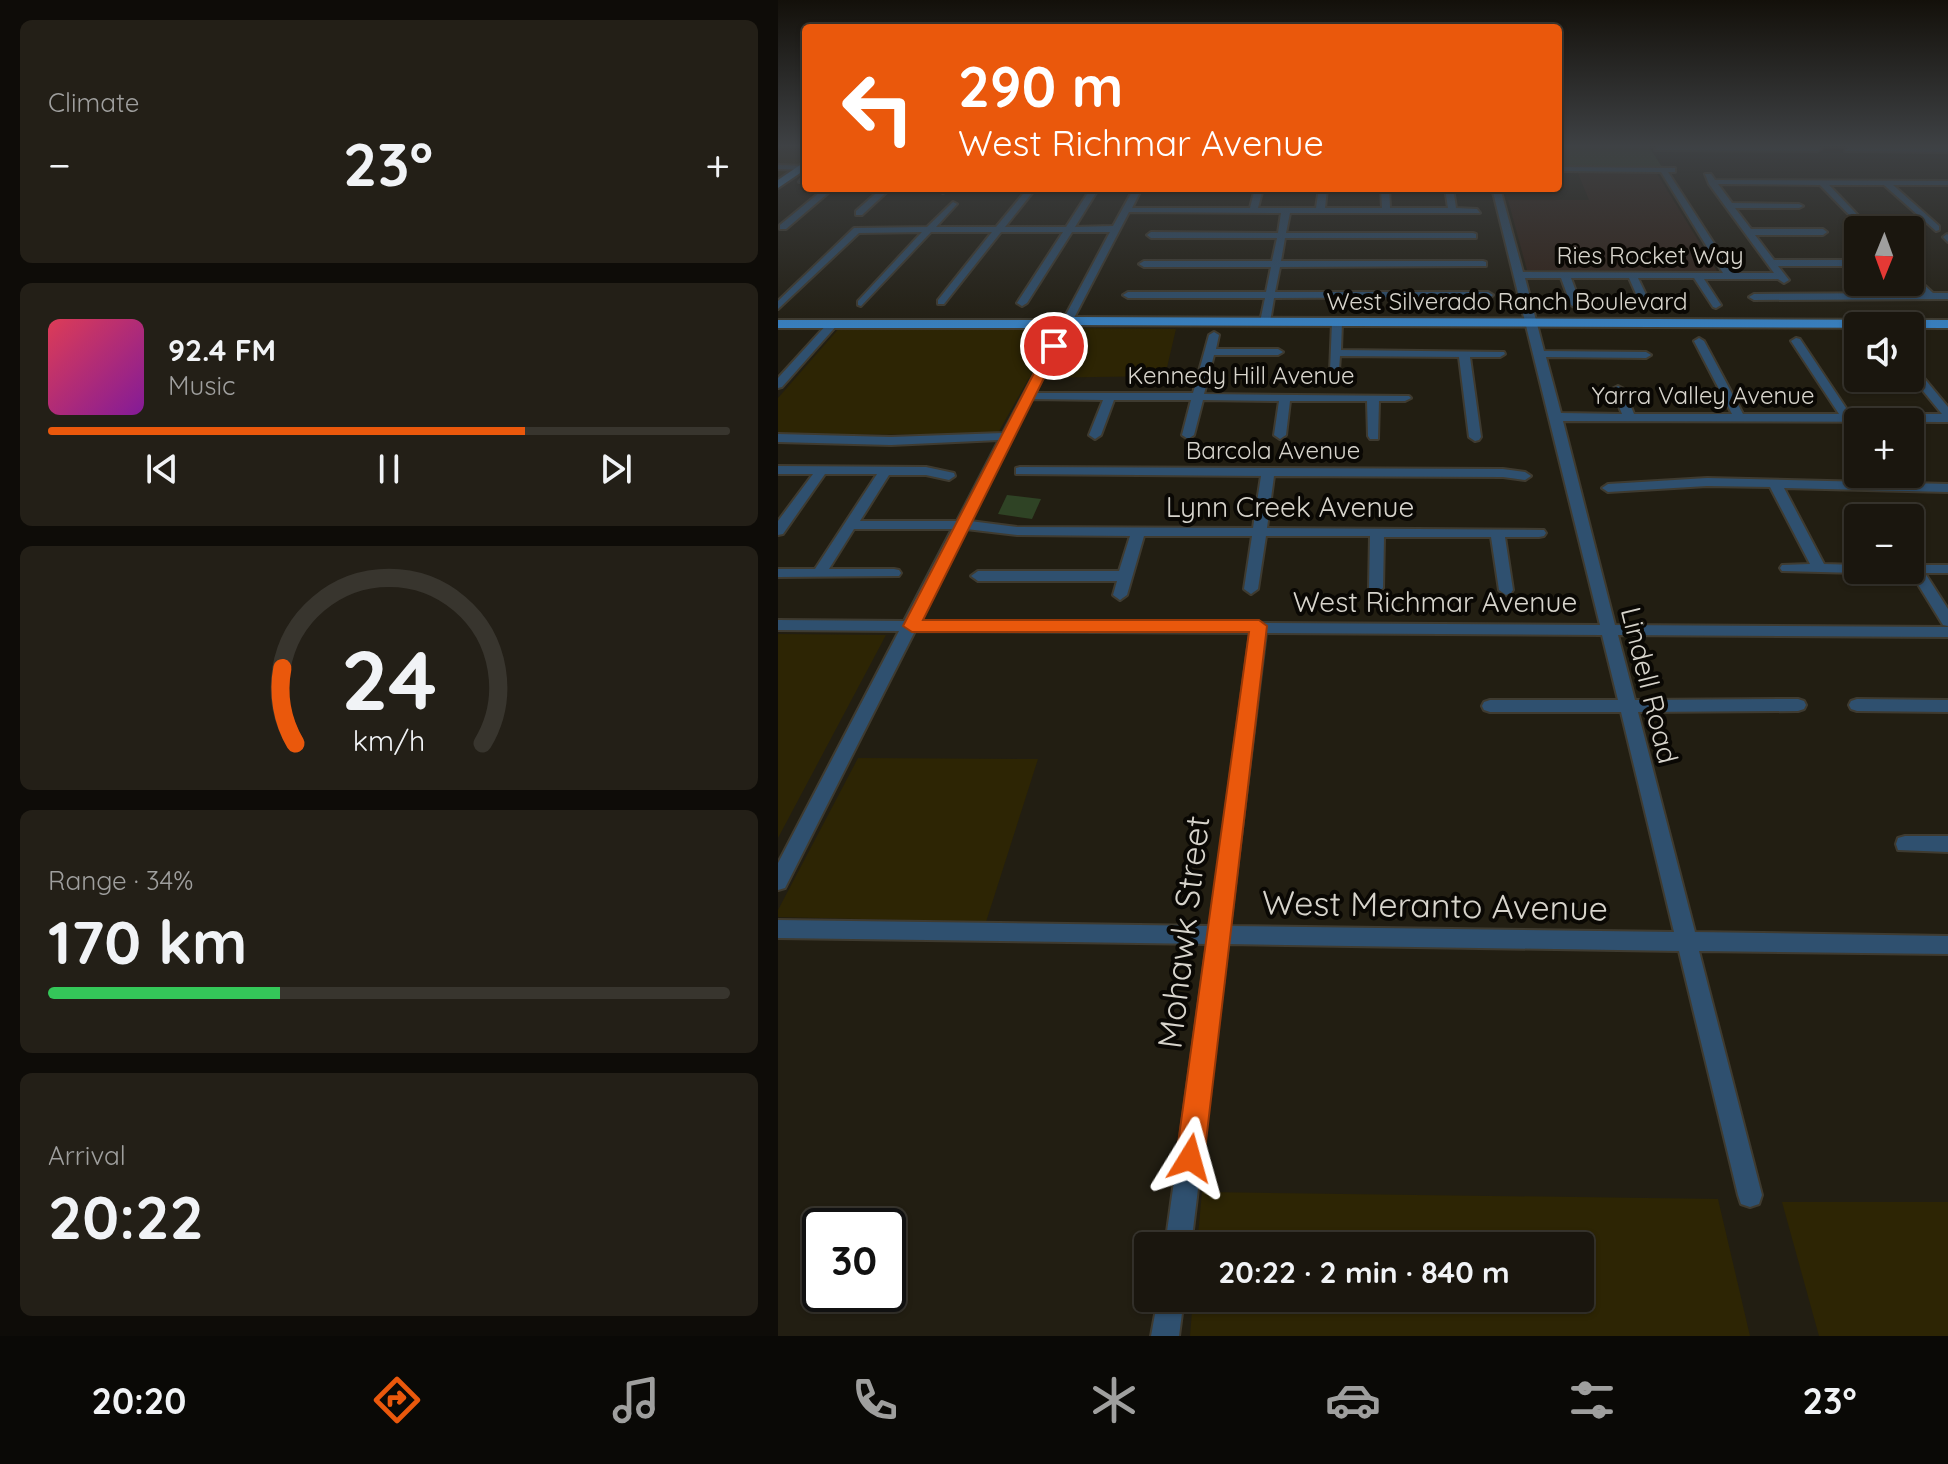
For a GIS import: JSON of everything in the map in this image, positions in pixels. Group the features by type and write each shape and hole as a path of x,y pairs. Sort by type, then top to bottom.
{"main road":[{"name":"West Silverado Ranch Boulevard","path":"778,318 1948,324"},
{"name":"West Silverado Ranch Boulevard","path":"778,324 1045,324 1066,321"}],"street":[{"path":"783,227 808,206"},
{"path":"859,213 866,206"},
{"path":"861,303 951,206"},
{"path":"941,302 1017,206"},
{"path":"1022,303 1084,206"},
{"path":"778,882 1128,206"},
{"path":"1253,211 1254,206"},
{"path":"1320,211 1321,206"},
{"path":"1386,206 1386,211"},
{"path":"1451,206 1452,211"},
{"name":"Lindell Road","path":"1501,206 1750,1195"},
{"path":"1686,206 1730,276"},
{"path":"1730,206 1796,298"},
{"path":"1912,206 1936,228"},
{"path":"1126,210 1477,211"},
{"path":"1265,322 1286,211"},
{"path":"778,306 857,230 1115,229"},
{"path":"1749,232 1823,232"},
{"path":"1151,235 1473,236"},
{"path":"1771,263 1844,263"},
{"path":"1144,264 1483,264"},
{"name":"Ries Rocket Way","path":"1518,275 1781,276"},
{"path":"1565,275 1576,305"},
{"path":"1632,275 1646,305"},
{"path":"1697,275 1716,305"},
{"path":"1924,290 1930,296"},
{"path":"1128,295 1488,295"},
{"path":"1754,297 1948,296"},
{"path":"1334,370 1337,322"},
{"path":"778,385 833,324"},
{"path":"1188,435 1214,335"},
{"path":"1699,341 1739,417"},
{"path":"1796,341 1844,413"},
{"path":"1209,352 1278,352"},
{"path":"1335,353 1500,354"},
{"path":"1464,354 1475,437"},
{"path":"1540,354 1646,355"},
{"path":"1924,386 1948,416"},
{"path":"1618,389 1629,417"},
{"name":"Kennedy Hill Avenue","path":"1029,396 1405,398"},
{"path":"1095,435 1110,396"},
{"path":"1280,435 1285,397"},
{"path":"1373,397 1374,436"},
{"name":"Yarra Valley Avenue","path":"1924,416 1948,416"},
{"name":"Yarra Valley Avenue","path":"1554,417 1844,418"},
{"path":"778,438 891,441 1009,436"},
{"path":"778,470 926,471 949,476"},
{"path":"778,531 822,470"},
{"path":"819,573 886,470"},
{"name":"Barcola Avenue","path":"1020,471 1503,473 1525,476"},
{"path":"1251,589 1268,472"},
{"path":"1608,488 1707,482 1948,488"},
{"path":"1774,482 1819,568"},
{"name":"Lynn Creek Avenue","path":"854,520 965,521 1008,531 1539,533"},
{"path":"1120,595 1138,531"},
{"path":"1376,588 1377,532"},
{"path":"1497,532 1506,590"},
{"path":"1787,568 1844,569"},
{"path":"1924,569 1948,569"},
{"path":"778,573 894,573"},
{"path":"978,576 1125,576"},
{"path":"1922,584 1948,621"},
{"name":"West Richmar Avenue","path":"778,625 1948,632"},
{"name":"Mohawk Street","path":"1180,1232 1259,626"},
{"path":"1490,706 1798,705"},
{"path":"1857,705 1948,706"},
{"path":"1905,844 1947,846"},
{"name":"West Meranto Avenue","path":"778,929 1948,945"},
{"path":"1165,1336 1169,1312"}],"shaded area":[{"path":"1510,206 1677,206 1717,271 1527,270"}],"green space":[{"path":"1007,495 1041,499 1032,519 998,514"}],"sand":[{"path":"841,326 1176,329 1165,376 1029,378 997,435 778,434 778,398"},
{"path":"778,634 886,635 778,838"},
{"path":"858,758 1038,759 986,922 778,917 778,910"},
{"path":"1202,1192 1718,1199 1750,1336 1190,1336 1192,1312 1594,1312 1594,1232 1198,1232"},
{"path":"1782,1202 1948,1202 1948,1336 1819,1336"}],"route":[{"path":"1054,346 912,626 1259,626 1190,1158"}]}
